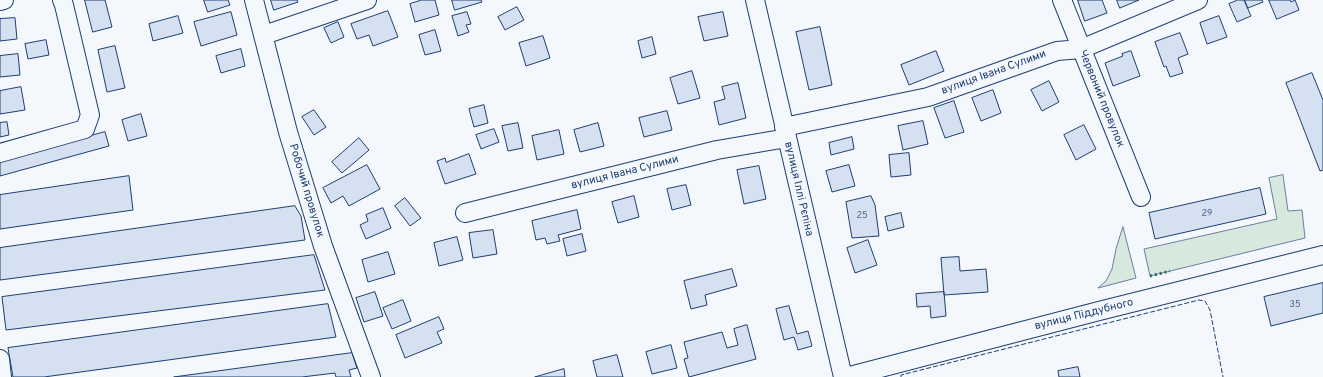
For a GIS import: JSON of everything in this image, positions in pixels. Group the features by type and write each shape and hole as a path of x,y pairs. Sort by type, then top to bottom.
{"street":[{"path":"0,1 4,0"},
{"path":"0,154 85,129 90,115 62,0"},
{"name":"Робочий провулок","path":"254,0 288,132 323,246 371,377"},
{"path":"264,35 367,0"},
{"name":"вулиця Іллі Рєпіна","path":"755,0 844,377"},
{"name":"Червоний провулок","path":"1062,0 1142,198"},
{"name":"вулиця Івана Сулими","path":"465,213 928,97 1057,51 1081,49 1198,0"},
{"name":"вулиця Піддубного","path":"844,377 1323,255"},
{"path":"0,359 2,377"}],"shaded area":[{"path":"1283,175 1288,211 1302,210 1305,238 1150,276 1144,249 1277,219 1269,178"},
{"path":"1123,227 1136,278 1098,288 1106,281 1112,269"}],"building":[{"path":"85,0 105,0 112,27 93,32"},
{"path":"204,0 228,0 230,5 208,12"},
{"path":"271,0 297,0 298,2 274,10"},
{"path":"422,0 435,0 439,15 415,22 410,4"},
{"path":"452,0 481,0 482,2 455,10"},
{"path":"1078,0 1102,0 1107,13 1085,21"},
{"path":"1117,0 1139,0 1120,8"},
{"path":"1238,0 1244,0 1251,16 1237,22 1229,4"},
{"path":"1245,0 1262,0 1263,2 1248,8"},
{"path":"1269,0 1290,0 1291,2 1295,0 1299,10 1277,19"},
{"path":"517,7 524,20 505,30 498,17"},
{"path":"388,11 398,37 373,46 369,35 357,39 351,24"},
{"path":"231,12 237,35 201,46 194,22"},
{"path":"467,12 471,24 466,25 469,32 458,36 452,16"},
{"path":"723,12 728,36 704,41 698,17"},
{"path":"178,16 183,33 153,41 149,24"},
{"path":"1219,16 1227,37 1207,44 1200,23"},
{"path":"15,18 17,39 0,41 0,19"},
{"path":"338,22 344,37 331,43 324,28"},
{"path":"820,27 832,85 809,90 796,32"},
{"path":"435,30 441,51 425,55 419,35"},
{"path":"1180,33 1188,54 1178,58 1183,73 1170,77 1166,66 1164,67 1155,42"},
{"path":"543,36 550,58 526,66 519,43"},
{"path":"652,37 656,54 642,58 638,41"},
{"path":"46,40 49,55 28,59 25,44"},
{"path":"115,46 125,88 107,92 98,50"},
{"path":"241,49 245,66 221,73 216,56"},
{"path":"936,51 944,71 909,85 901,65"},
{"path":"1131,51 1140,76 1113,86 1105,63"},
{"path":"18,54 20,75 0,77 0,56"},
{"path":"692,71 700,98 678,104 670,78"},
{"path":"1312,73 1323,100 1323,170 1320,171 1286,83"},
{"path":"1049,81 1059,102 1042,111 1031,90"},
{"path":"738,83 746,118 719,125 714,102 725,99 722,87"},
{"path":"21,87 25,110 0,114 0,91"},
{"path":"993,90 1001,113 981,121 972,98"},
{"path":"954,101 964,132 945,138 934,108"},
{"path":"484,105 488,123 474,127 469,109"},
{"path":"314,110 326,127 314,135 302,117"},
{"path":"667,111 672,130 644,137 639,118"},
{"path":"141,114 147,136 128,141 122,120"},
{"path":"923,121 928,144 903,150 898,126"},
{"path":"7,122 9,135 0,137 0,123"},
{"path":"518,123 523,148 508,151 502,126"},
{"path":"598,123 604,146 580,152 574,130"},
{"path":"1084,125 1096,149 1076,160 1064,135"},
{"path":"494,129 499,142 481,149 476,135"},
{"path":"559,130 564,154 537,160 532,136"},
{"path":"105,132 109,146 0,176 0,161"},
{"path":"852,137 854,149 831,155 829,143"},
{"path":"359,138 369,150 342,173 332,162"},
{"path":"909,153 911,175 891,177 889,155"},
{"path":"469,154 476,174 445,184 437,161 445,158 446,162"},
{"path":"367,165 380,189 349,206 343,196 331,203 323,188"},
{"path":"849,165 855,186 832,192 826,171"},
{"path":"759,166 766,199 744,204 737,170"},
{"path":"129,176 133,210 0,229 0,195"},
{"path":"686,185 691,205 672,210 667,189"},
{"path":"1260,188 1266,214 1155,239 1149,213"},
{"path":"634,196 639,217 618,223 612,202"},
{"path":"871,196 875,205 879,236 852,238 846,202"},
{"path":"405,198 421,218 410,226 395,206"},
{"path":"295,206 301,216 305,240 0,280 0,248"},
{"path":"383,208 391,228 366,239 360,225 368,221 366,215"},
{"path":"577,210 581,229 558,235 560,241 547,244 545,238 536,240 532,221"},
{"path":"901,213 904,227 888,231 885,217"},
{"path":"493,230 497,254 473,258 469,233"},
{"path":"582,234 586,251 567,256 563,239"},
{"path":"457,237 463,260 439,266 434,243"},
{"path":"868,240 877,265 855,273 847,248"},
{"path":"388,252 395,274 368,282 362,260"},
{"path":"314,255 325,290 6,330 2,297"},
{"path":"959,257 960,271 986,269 988,292 944,295 941,258"},
{"path":"732,269 737,286 705,295 707,305 691,309 684,281"},
{"path":"1323,283 1323,313 1271,326 1264,297"},
{"path":"375,292 383,316 364,322 356,298"},
{"path":"944,292 946,316 931,318 930,306 917,307 916,294"},
{"path":"403,300 411,321 392,329 383,308"},
{"path":"328,304 336,337 44,377 13,377 8,348"},
{"path":"789,306 797,334 808,331 812,346 798,350 794,337 784,340 776,309"},
{"path":"439,317 444,329 437,332 442,343 405,358 396,335"},
{"path":"747,325 756,359 689,377 684,359 688,358 684,342 722,332 727,348 738,345 734,329"},
{"path":"671,345 677,368 652,374 646,352"},
{"path":"352,353 357,368 349,370 351,377 336,377 335,373 302,377 174,377"},
{"path":"617,355 623,377 597,377 593,361"},
{"path":"1078,367 1080,377 1059,377 1058,371"},
{"path":"564,369 565,377 535,377"}],"hedge":[{"path":"1150,276 1170,271"}],"fence":[{"path":"901,377 901,375 1199,300 1205,301 1210,310 1223,377"}]}
